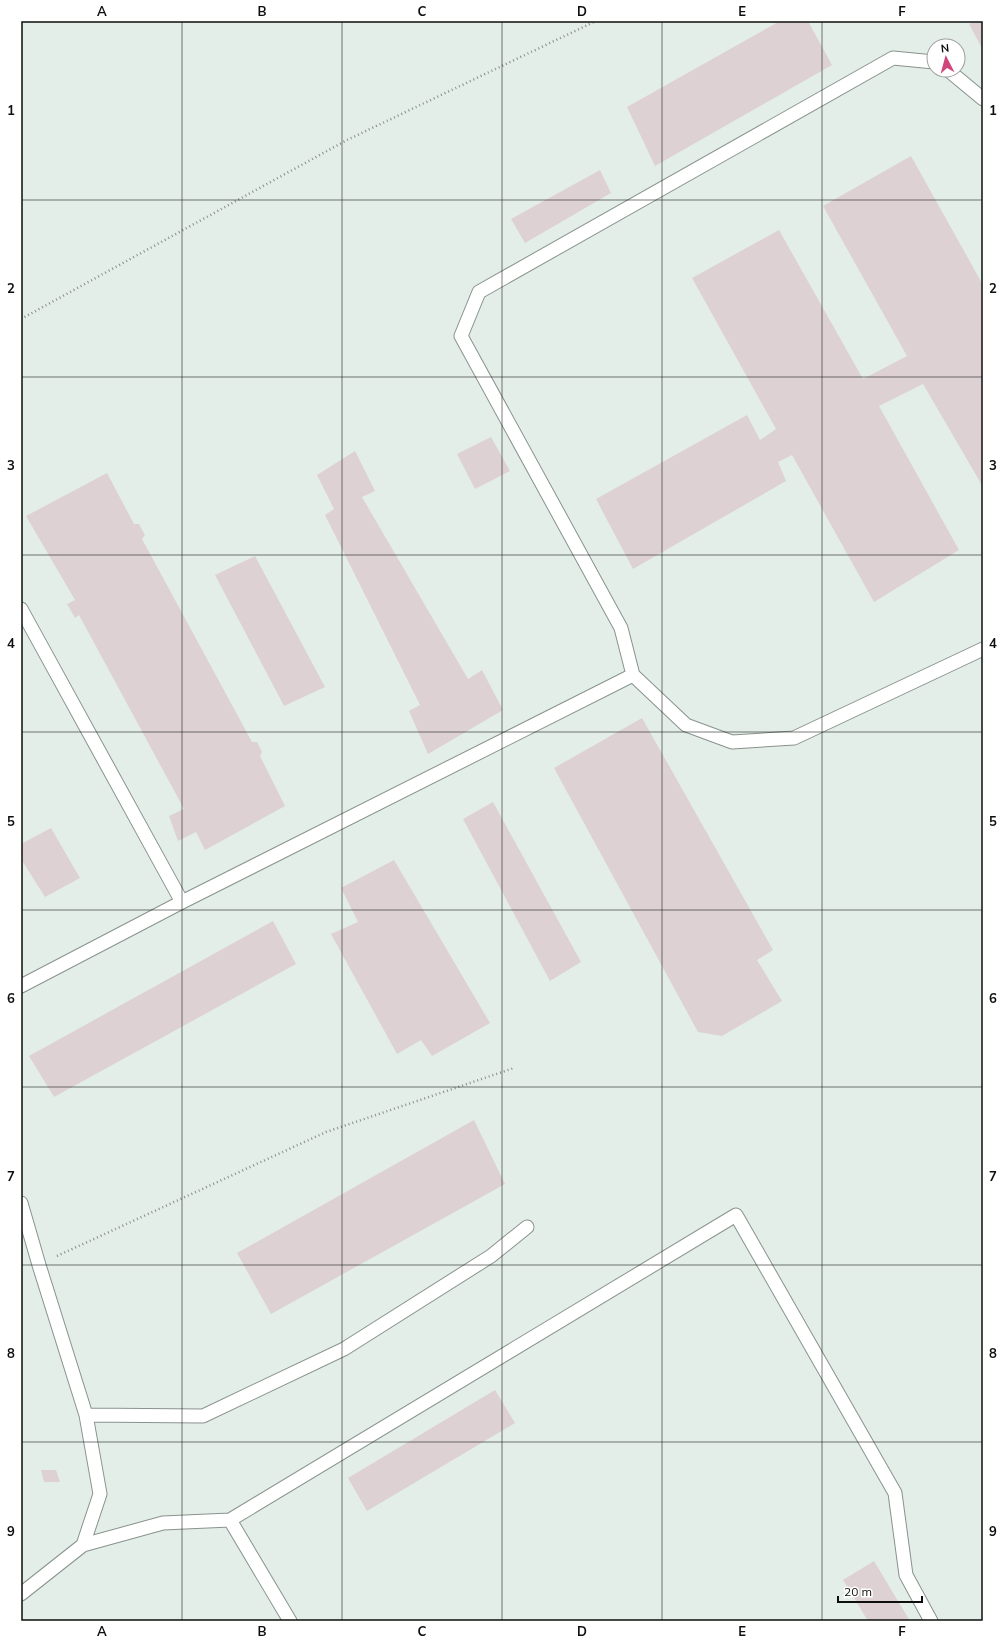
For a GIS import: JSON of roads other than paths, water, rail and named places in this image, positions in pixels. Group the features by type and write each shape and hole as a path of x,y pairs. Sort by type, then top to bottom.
{"lane":[{"path":"926,61 893,58 479,292 461,336 621,628 633,674 686,725 732,742 794,738 983,649"},
{"path":"958,78 983,99"},
{"path":"21,609 182,902"},
{"path":"21,986 182,902 633,674"},
{"path":"21,1203 86,1415 100,1494 83,1545"},
{"path":"21,1594 83,1545 163,1523 230,1520 736,1215 895,1493 906,1575 931,1621"},
{"path":"86,1415 203,1416 344,1349 491,1256 527,1227"},
{"path":"230,1520 290,1621"}]}
